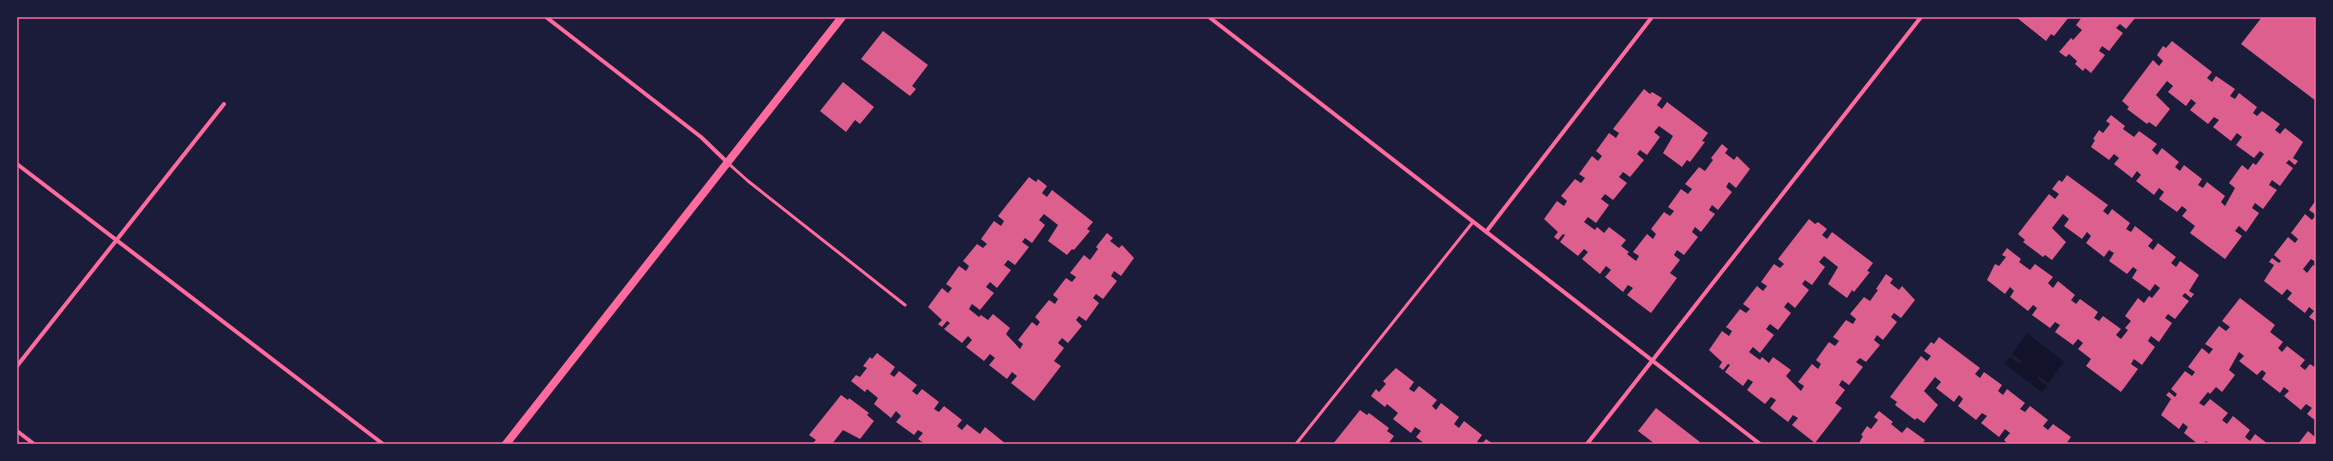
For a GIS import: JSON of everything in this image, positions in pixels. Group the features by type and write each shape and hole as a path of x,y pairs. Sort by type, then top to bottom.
{"main road":[{"path":"506,444 842,17"}],"street":[{"path":"546,17 701,137 728,162"},
{"path":"1209,17 1760,444"},
{"path":"1486,232 1652,17"},
{"path":"1587,444 1921,17"},
{"path":"17,366 224,104"},
{"path":"17,164 383,444"},
{"path":"17,431 34,444"}],"lane":[{"path":"728,162 748,181 905,305"},
{"path":"1296,444 1473,222"}],"shaded area":[{"path":"2027,333 2064,362 2048,383 2039,376 2037,378 2047,386 2042,392 2004,363 2010,357 2020,364 2022,362 2012,354"}],"building":[{"path":"2016,17 2069,17 2054,36 2051,34 2046,41"},
{"path":"2082,17 2136,17 2126,29 2120,24 2116,28 2123,33 2109,51 2102,46 2099,51 2105,55 2091,73 2085,68 2083,71 2075,64 2077,61 2069,54 2066,57 2059,52 2071,38 2073,40 2082,30 2076,25"},
{"path":"2262,17 2316,17 2316,101 2241,44"},
{"path":"883,31 928,65 912,86 916,89 910,96 861,59"},
{"path":"2172,41 2212,72 2207,78 2212,82 2216,76 2235,89 2230,96 2235,99 2239,93 2257,107 2253,113 2257,116 2262,111 2280,124 2275,130 2280,134 2285,128 2303,142 2293,158 2298,161 2295,165 2289,160 2286,163 2293,168 2280,186 2272,180 2269,185 2277,190 2263,209 2255,203 2252,208 2259,213 2246,232 2239,226 2235,231 2242,236 2225,259 2190,233 2195,226 2182,216 2187,210 2182,206 2177,212 2159,199 2164,192 2159,188 2154,195 2136,181 2141,175 2137,171 2132,178 2114,164 2119,158 2114,154 2109,160 2091,147 2095,140 2093,139 2099,130 2103,133 2110,124 2106,121 2111,115 2125,126 2123,129 2134,137 2139,131 2157,144 2152,150 2157,155 2162,148 2179,162 2175,167 2180,171 2184,165 2202,179 2198,185 2203,188 2207,182 2225,196 2221,202 2225,206 2235,188 2229,183 2242,165 2248,170 2253,163 2256,165 2264,154 2260,151 2254,158 2236,145 2242,137 2237,133 2231,141 2213,127 2219,120 2214,117 2208,124 2190,110 2196,103 2191,99 2186,106 2168,92 2173,86 2167,81 2156,95 2170,109 2156,127 2149,122 2147,124 2127,109 2129,107 2122,101 2153,60 2159,66 2163,61 2157,55 2163,46 2166,48"},
{"path":"843,82 874,107 860,124 855,120 846,132 820,111"},
{"path":"1644,89 1650,94 1652,92 1662,98 1657,105 1662,109 1667,102 1708,133 1702,141 1705,142 1690,162 1687,160 1682,167 1663,153 1673,136 1659,126 1654,132 1660,137 1647,155 1640,150 1637,154 1644,160 1630,177 1623,172 1619,177 1627,183 1613,200 1605,194 1601,199 1609,205 1596,223 1588,217 1584,222 1595,230 1597,227 1604,233 1609,227 1626,240 1621,246 1629,252 1627,254 1636,261 1639,256 1633,252 1647,234 1653,239 1656,234 1651,229 1664,212 1670,216 1674,211 1668,207 1681,189 1688,194 1692,189 1685,184 1699,167 1705,171 1713,160 1711,158 1722,144 1728,149 1725,153 1734,160 1737,156 1750,169 1736,188 1729,182 1726,187 1732,192 1718,210 1712,205 1709,210 1715,214 1701,232 1695,227 1692,232 1698,237 1684,255 1677,250 1674,255 1680,260 1670,273 1677,278 1651,313 1627,295 1633,288 1628,285 1623,292 1605,277 1611,270 1606,266 1600,274 1582,259 1588,252 1584,249 1578,256 1560,242 1565,235 1563,234 1558,240 1554,237 1558,232 1544,219 1557,201 1564,206 1567,201 1561,196 1575,179 1581,183 1585,178 1579,174 1592,156 1598,161 1602,156 1596,151 1609,133 1616,138 1619,133 1613,129"},
{"path":"2067,175 2108,205 2103,211 2108,215 2112,209 2130,223 2126,229 2131,232 2135,226 2153,240 2148,246 2153,250 2158,243 2176,257 2171,263 2176,267 2180,261 2199,275 2189,291 2194,294 2191,298 2185,293 2182,296 2189,301 2175,319 2168,314 2165,318 2172,323 2159,342 2151,336 2148,341 2155,347 2142,365 2134,359 2131,364 2138,369 2121,392 2086,366 2091,359 2078,349 2083,343 2078,339 2073,345 2055,332 2060,325 2055,322 2050,328 2032,315 2037,308 2033,305 2028,311 2010,297 2014,291 2010,287 2005,294 1987,280 1995,264 1999,266 2006,257 2002,255 2007,248 2021,259 2019,262 2030,270 2035,264 2053,277 2048,283 2053,288 2058,281 2075,295 2071,300 2076,304 2080,299 2098,312 2094,318 2099,321 2103,316 2121,329 2116,335 2121,339 2128,330 2125,328 2131,321 2125,316 2138,298 2144,303 2149,296 2152,298 2160,288 2155,284 2150,291 2132,278 2137,270 2133,267 2127,274 2109,261 2114,253 2109,250 2104,257 2086,243 2091,236 2087,232 2082,239 2064,226 2069,219 2063,214 2052,228 2066,242 2052,260 2045,255 2043,257 2023,242 2025,240 2018,234 2049,194 2055,199 2059,194 2052,189 2059,180 2062,182"},
{"path":"1029,177 1036,182 1038,179 1047,186 1042,193 1047,197 1052,190 1093,222 1087,229 1090,231 1074,250 1072,249 1067,255 1048,241 1058,225 1044,214 1039,220 1045,225 1032,243 1025,238 1022,242 1029,247 1015,265 1008,260 1004,265 1011,270 997,288 990,282 986,287 994,293 980,310 972,304 969,309 979,317 981,315 988,320 993,314 1010,328 1006,334 1020,349 1023,344 1018,340 1032,322 1037,326 1040,322 1035,317 1049,300 1055,304 1058,299 1053,295 1066,278 1072,282 1076,277 1070,273 1084,255 1090,260 1098,249 1096,247 1107,233 1113,238 1110,241 1119,248 1122,245 1134,258 1121,276 1114,271 1111,276 1117,281 1103,299 1096,294 1093,298 1099,303 1086,321 1079,316 1076,320 1082,326 1068,343 1062,338 1058,343 1064,348 1054,361 1061,366 1034,401 1011,383 1017,376 1012,372 1007,379 989,365 995,358 990,354 984,361 966,347 972,340 968,336 962,343 944,329 950,323 947,321 942,327 938,324 942,320 928,307 942,288 948,293 952,288 946,284 959,266 966,271 969,266 963,261 977,244 983,248 987,244 981,239 994,221 1001,226 1004,221 998,216"},
{"path":"2316,200 2316,215 2309,210"},
{"path":"2305,214 2312,220 2316,215 2316,258 2314,261 2311,259 2303,269 2307,273 2313,265 2316,267 2316,322 2309,317 2314,311 2309,307 2305,313 2287,299 2292,293 2287,289 2282,295 2264,281 2274,265 2269,262 2272,258 2279,263 2281,261 2274,255 2288,237 2295,243 2298,239 2291,233"},
{"path":"1809,219 1815,224 1818,222 1827,229 1822,235 1827,239 1832,232 1873,263 1867,271 1870,272 1854,292 1852,290 1847,298 1828,284 1838,267 1824,256 1819,262 1825,267 1812,285 1805,280 1802,284 1809,290 1795,308 1788,302 1784,307 1791,313 1778,330 1770,324 1766,329 1774,335 1760,353 1753,347 1749,352 1760,360 1762,357 1769,363 1773,357 1791,370 1786,376 1801,391 1804,386 1798,382 1812,364 1818,369 1821,364 1816,360 1829,342 1835,346 1839,341 1833,337 1846,320 1853,324 1856,319 1850,314 1864,297 1870,301 1878,290 1876,289 1886,274 1893,279 1890,283 1899,290 1902,286 1915,300 1901,318 1894,313 1891,317 1897,322 1883,340 1877,335 1874,340 1880,345 1866,362 1860,358 1856,362 1863,367 1849,385 1842,380 1839,385 1845,390 1835,403 1842,408 1815,443 1792,425 1798,418 1793,415 1788,422 1770,408 1776,400 1771,397 1765,404 1747,390 1753,382 1748,379 1743,386 1725,372 1730,365 1728,364 1723,370 1719,367 1722,362 1709,350 1722,331 1729,336 1732,331 1726,327 1740,309 1746,313 1750,309 1743,304 1757,286 1763,291 1767,286 1761,282 1774,264 1780,268 1784,264 1778,259"},
{"path":"2240,298 2275,325 2270,332 2283,342 2278,348 2282,352 2287,346 2305,360 2300,366 2305,370 2310,364 2316,368 2316,421 2307,414 2312,408 2306,404 2301,410 2284,396 2289,391 2284,387 2280,393 2262,379 2266,373 2262,370 2257,375 2239,361 2244,356 2239,352 2229,370 2235,375 2222,392 2216,387 2210,394 2208,392 2199,403 2204,406 2210,399 2228,413 2222,420 2227,424 2233,416 2250,430 2245,437 2250,441 2255,434 2268,444 2210,444 2206,441 2203,444 2198,444 2184,433 2188,427 2183,423 2179,429 2161,415 2171,399 2166,395 2169,392 2175,397 2177,394 2171,389 2185,371 2192,376 2195,372 2188,367 2202,348 2209,354 2213,349 2205,344 2219,326 2226,331 2230,327 2222,321"},
{"path":"1939,337 1980,368 1975,374 1980,378 1984,372 2002,385 1998,391 2003,395 2007,389 2025,403 2020,409 2025,412 2030,406 2048,420 2043,426 2048,430 2053,424 2071,437 2066,444 2008,444 2004,440 2010,433 2005,429 1999,437 1981,423 1987,416 1982,413 1976,420 1958,406 1963,399 1959,395 1954,402 1936,388 1941,382 1935,377 1924,391 1938,405 1924,423 1917,418 1915,420 1895,405 1897,402 1890,397 1921,356 1927,361 1931,356 1924,351 1931,342 1934,344"},
{"path":"877,353 895,367 890,374 894,377 899,371 917,385 912,391 917,395 922,389 939,402 934,409 939,412 944,406 962,420 957,426 962,430 967,424 980,434 985,427 1006,444 925,444 918,439 923,433 918,430 914,435 896,422 901,416 896,411 891,418 874,404 878,398 867,389 865,392 851,381 856,375 860,377 867,368 863,366 870,357 872,359"},
{"path":"1396,368 1414,382 1409,389 1414,392 1419,386 1437,400 1432,406 1436,410 1441,403 1459,417 1454,424 1459,428 1464,421 1482,435 1477,442 1480,444 1425,444 1416,437 1421,431 1415,427 1411,433 1393,419 1398,413 1387,404 1385,407 1371,396 1376,389 1379,392 1386,384 1383,381"},
{"path":"841,395 848,400 849,398 869,413 867,415 874,421 860,439 843,430 832,444 812,444 816,440 809,435"},
{"path":"1656,408 1700,442 1698,444 1655,444 1638,431"},
{"path":"1360,410 1367,415 1369,413 1389,428 1387,431 1394,436 1388,444 1333,444"},
{"path":"1879,411 1893,422 1891,424 1902,433 1907,427 1925,440 1922,444 1860,444 1859,443 1863,436 1861,435 1867,426 1871,429 1878,420 1874,417"},
{"path":"2308,431 2315,437 2316,435 2316,444 2298,444"},
{"path":"1486,439 1493,444 1482,444"}]}
